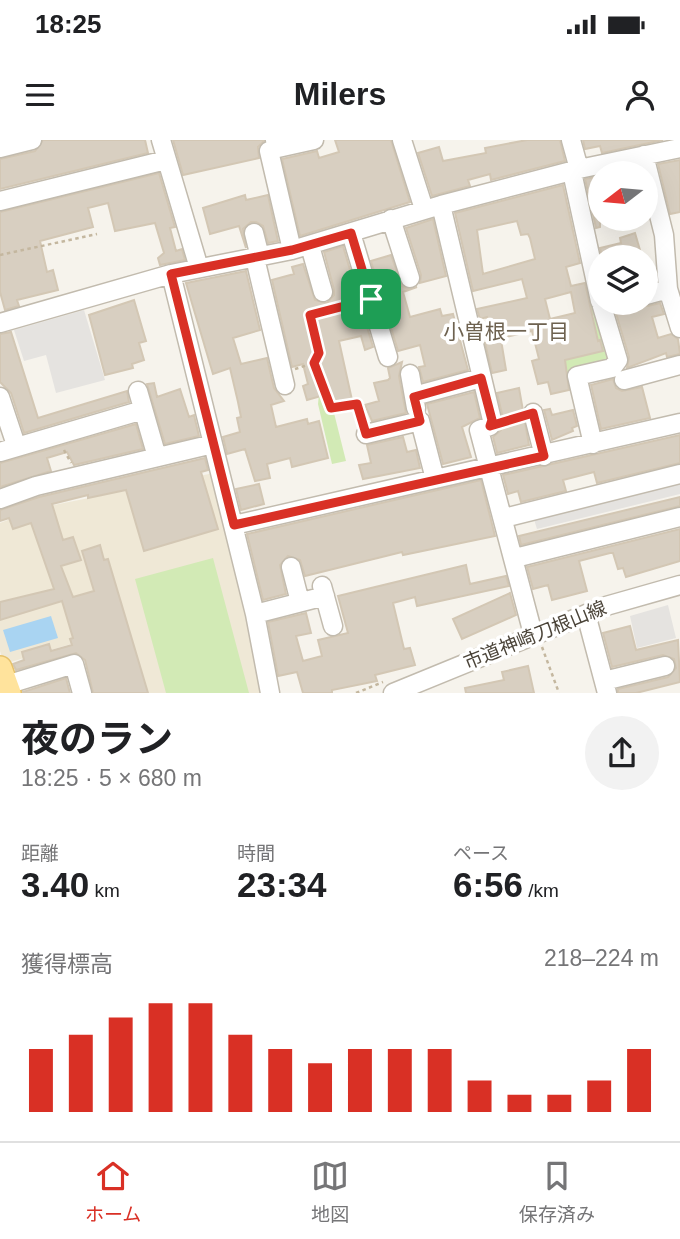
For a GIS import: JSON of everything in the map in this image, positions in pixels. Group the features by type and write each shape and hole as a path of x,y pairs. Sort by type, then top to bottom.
{"street":[{"path":"0,148 32,140"},
{"path":"161,140 199,268"},
{"path":"402,140 433,207 481,378 492,420 490,426 479,430 538,640"},
{"path":"571,140 592,245"},
{"path":"625,140 637,157 664,235 668,289 680,328"},
{"path":"321,141 276,144 269,151 301,248 323,292"},
{"path":"0,323 171,274 301,248 433,207 680,148"},
{"path":"0,201 166,160"},
{"path":"391,219 410,278"},
{"path":"254,233 257,258 284,378"},
{"path":"351,233 388,357"},
{"path":"171,274 234,525 270,693"},
{"path":"658,292 668,289"},
{"path":"593,444 577,376 612,368 618,360 608,315"},
{"path":"624,380 680,365"},
{"path":"411,374 414,397 435,479"},
{"path":"414,397 481,378"},
{"path":"138,391 157,457"},
{"path":"0,397 8,449 143,410"},
{"path":"533,413 544,456"},
{"path":"366,434 420,421"},
{"path":"234,525 680,423"},
{"path":"0,499 36,486 213,444"},
{"path":"505,518 680,474"},
{"path":"515,558 680,517"},
{"path":"291,567 300,602"},
{"name":"市道神崎刀根山線","path":"393,693 538,640 586,614 680,585"},
{"path":"255,614 300,602 323,590 333,626"},
{"path":"586,614 605,687 665,666"},
{"path":"4,685 74,664 82,693"}],"path":[{"path":"0,255 97,234"},
{"path":"284,378 314,363 319,353 310,315 371,299"},
{"path":"314,363 331,408 357,404 366,434"},
{"path":"490,426 533,413"},
{"path":"538,640 559,693"}],"shaded area":[{"path":"84,310 105,380 56,393 46,355 24,361 14,330"},
{"path":"214,473 265,693 108,693 91,638 4,664 0,651 0,523 39,508"},
{"path":"680,480 680,494 537,529 533,516"},
{"path":"668,605 676,638 637,648 630,616"}],"green space":[{"path":"588,297 588,315 584,315 576,299"},
{"path":"593,315 601,315 613,356 609,362 547,378 542,363 599,350"},
{"path":"322,393 328,409 333,409 346,461 332,464 318,404 319,394"},
{"path":"213,558 249,693 166,693 135,579"}],"water":[{"path":"51,616 58,638 10,652 3,630"}],"building":[{"path":"43,140 145,140 148,153 0,189 0,159 35,151"},
{"path":"173,140 264,141 258,147 259,158 183,175"},
{"path":"335,140 391,140 410,202 300,236 282,159 317,151 319,158 339,152"},
{"path":"527,140 560,140 565,161 491,180 490,174 468,180 470,186 432,196 418,153 439,147 443,161 486,153 485,148"},
{"path":"583,140 663,140 602,153 600,146 585,149"},
{"path":"680,160 680,212 670,214 658,164"},
{"path":"159,173 175,227 170,228 176,251 182,249 185,260 160,265 158,258 164,253 155,223 115,231 108,203 88,208 93,227 40,241 47,272 53,270 58,290 17,300 19,306 5,310 0,292 0,212"},
{"path":"563,185 580,263 566,267 571,286 585,283 588,315 592,315 603,351 565,360 569,390 551,394 548,382 538,384 532,361 539,359 532,331 492,340 487,317 480,319 477,309 527,298 522,279 473,291 455,213","holes":["517,221 521,235 528,234 535,259 483,274 477,230","571,292 575,313 550,319 545,299"]},
{"path":"245,195 246,200 268,195 278,241 268,243 263,226 256,222 251,222 243,229 246,248 239,226 210,234 203,208"},
{"path":"433,219 446,276 420,283 421,275 406,228"},
{"path":"635,233 638,245 613,245 621,243 620,238"},
{"path":"343,246 373,347 365,350 361,336 339,341 352,400 331,404 328,394 307,400 303,386 308,384 303,364 292,367 272,280 294,274 292,267 303,264 315,300 327,303 334,295 334,290 324,252"},
{"path":"391,255 402,286 408,289 417,287 403,292 410,317 440,309 442,316 453,314 468,370 423,382 419,367 425,366 420,345 398,351 371,261"},
{"path":"246,271 260,330 233,338 241,364 267,358 274,388 284,401 271,405 276,427 307,419 308,424 319,421 328,458 292,467 290,458 267,464 270,478 255,481 245,449 227,454 223,437 240,432 237,418 241,417 230,368 213,374 186,283"},
{"path":"134,300 146,341 139,343 144,360 132,364 133,368 105,375 89,315"},
{"path":"660,303 664,314 652,317 658,338 671,334 678,339 680,354 667,357 666,353 627,368 629,357 616,315 658,315"},
{"path":"11,332 38,418 127,391 129,402 24,433 11,393 0,382 0,334"},
{"path":"501,340 506,370 492,373 485,343"},
{"path":"402,362 399,376 406,413 372,421 365,405 379,401 374,383 388,380 388,368"},
{"path":"613,379 616,388 622,391 642,387 650,418 601,429 591,385"},
{"path":"154,383 157,397 180,389 189,417 194,415 199,436 165,444 147,384"},
{"path":"519,388 529,445 497,453 493,437 501,430 503,418 497,393"},
{"path":"474,392 480,418 462,427 471,457 443,464 427,404"},
{"path":"550,409 552,415 573,410 577,426 572,428 573,431 552,440 544,410"},
{"path":"136,424 143,449 74,465 67,452 47,458 51,471 0,487 0,463"},
{"path":"680,435 680,463 597,483 594,472 563,480 566,491 521,502 518,491 508,494 503,475"},
{"path":"403,437 407,452 416,450 420,468 363,479 359,465 371,463 367,445"},
{"path":"205,458 208,470 201,472 218,529 144,551 126,490 88,498 88,495 52,504 63,540 73,537 81,560 61,566 73,597 94,591 82,551 100,545 104,560 108,559 148,693 93,693 85,660 76,653 16,670 13,664 24,660 22,652 49,644 51,651 72,645 70,639 73,638 62,601 0,620 0,602 54,589 31,523 13,529 9,518 0,521 0,510 39,497"},
{"path":"481,480 495,536 403,555 402,552 305,576 300,560 288,556 280,565 286,594 263,600 247,534"},
{"path":"259,484 264,504 241,510 236,489"},
{"path":"680,497 680,506 521,545 519,536"},
{"path":"680,529 680,561 626,577 623,568 618,569 613,553 610,553 579,561 587,591 552,600 548,585 533,589 527,567"},
{"path":"466,565 470,584 506,576 509,586 417,606 415,597 393,603 404,649 410,648 415,665 375,675 377,681 332,690 332,693 303,693 297,672 278,676 268,622 306,613 311,633 296,636 303,661 322,656 318,640 348,633 338,596"},
{"path":"510,593 516,615 462,639 453,619"},
{"path":"630,626 636,650 678,640 680,682 636,693 618,693 618,689 668,677 676,668 674,659 663,655 612,667 603,633"},
{"path":"528,666 534,693 466,693 465,688 504,680 502,672"},
{"path":"66,678 70,693 23,693 23,692"}],"district":[{"name":"小曽根一丁目","path":"506,331"}],"route":[{"path":"351,233 371,299 310,315 319,353 314,363 331,408 359,405 366,434 420,421 414,397 481,378 492,420 490,426 533,413 544,456 234,525 171,274 292,250 351,233"}]}
